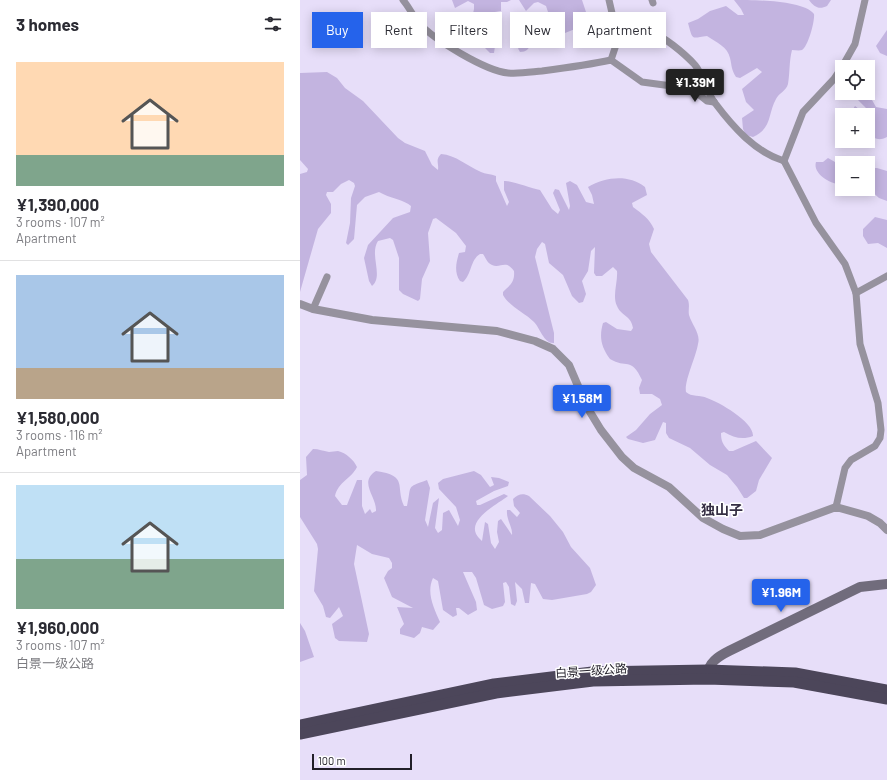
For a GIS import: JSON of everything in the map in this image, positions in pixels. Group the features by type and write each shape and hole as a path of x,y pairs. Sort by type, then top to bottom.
{"highway":[{"name":"白景一级公路","path":"300,725 494,684 592,672 708,674 795,673 887,690"},
{"name":"白景一级公路","path":"300,734 496,693 593,681 708,674 794,682 887,699"}],"main road":[{"path":"708,674 716,658 723,654 860,587 887,584"}],"street":[{"path":"404,0 419,23 430,33 449,47 491,69 508,74 525,73 584,66 611,60 642,82 679,87 697,93 707,101 714,102"},
{"path":"609,0 612,12"},
{"path":"846,60 855,44 865,0"},
{"path":"666,41 695,65 714,102 744,138 774,158 784,161 816,223 845,264 856,293 860,344 878,403 881,430 880,438 875,446 851,460 845,468 836,507"},
{"path":"611,60 615,48"},
{"path":"679,87 701,76"},
{"path":"784,161 803,112 835,78"},
{"path":"856,293 887,276"},
{"path":"313,309 327,278"},
{"path":"300,304 313,309 372,320 497,331 535,341 553,349 568,365 587,407 601,430 622,457 634,468 669,487 703,518 740,536 760,535 836,507 868,516 880,523 887,530"}],"shaded area":[{"path":"452,0 511,0 501,2 501,11 495,12 473,12 474,4 468,1 455,8"},
{"path":"519,0 582,0 586,12 573,12 573,30 565,33 565,12 548,12 546,6 538,2 534,3 526,11"},
{"path":"734,0 789,3 808,9 814,14 811,34 807,44 802,50 792,50 788,84 773,104 767,125 759,134 753,137 746,135 743,129 742,118 754,110 746,102 742,89 762,72 757,68 740,78 736,77 732,70 727,51 707,36 693,37 688,23 698,19 710,11 726,6 738,15 744,15"},
{"path":"809,0 831,0 827,6 819,8"},
{"path":"887,30 887,56 880,53 876,46"},
{"path":"485,48 495,48 494,53 490,53"},
{"path":"518,48 529,48 527,50 520,52"},
{"path":"327,72 337,78 345,88 363,101 398,138 405,143 425,151 432,165 438,170 438,160 441,154 452,156 476,170 496,176 496,181 507,206 509,202 504,190 504,181 540,190 552,209 558,214 560,210 553,193 555,189 559,190 569,210 570,206 566,183 570,181 577,185 586,202 594,204 588,187 602,181 617,178 631,180 645,187 647,195 632,203 633,207 648,219 654,229 649,244 651,252 688,300 690,319 699,340 688,375 686,392 691,395 705,397 712,400 735,413 748,425 753,436 738,438 724,432 721,433 723,443 729,451 733,451 756,441 772,458 759,480 756,491 747,498 744,498 727,475 710,465 690,448 669,438 666,433 666,423 663,422 655,440 643,443 628,439 626,437 636,430 650,414 662,405 660,399 652,394 640,394 639,388 642,380 635,368 631,365 616,362 610,359 605,350 601,337 603,323 606,322 617,329 631,331 633,328 630,320 621,312 616,302 615,293 617,271 613,267 602,276 596,276 594,273 595,247 591,251 588,271 582,281 586,294 583,302 579,303 572,296 563,275 549,263 545,244 542,242 537,249 535,257 554,333 554,343 551,343 545,338 534,322 509,303 503,295 503,292 512,283 514,278 514,271 511,267 506,265 492,265 483,254 480,254 474,260 466,279 463,282 460,281 456,271 456,264 459,253 465,252 466,246 456,233 436,218 433,219 428,233 430,261 422,279 420,299 418,301 403,294 399,290 399,258 393,240 390,238 378,241 375,253 377,277 372,286 369,281 364,258 368,245 393,218 410,212 411,206 405,202 379,192 365,197 357,205 354,239 348,245 346,243 350,223 351,198 355,186 354,183 349,180 341,184 333,192 327,192 326,195 331,204 331,213 318,229 300,292 300,174 307,172 308,169 300,160 300,73"},
{"path":"858,100 872,100 876,107 887,109 887,137 882,139 875,138 875,108 866,108"},
{"path":"828,158 835,162 835,183 824,178 817,171 816,162 823,162"},
{"path":"875,168 887,171 887,201 879,198 875,194"},
{"path":"875,217 887,220 887,248 878,243 868,244 863,236 863,229"},
{"path":"313,449 329,452 338,451 347,455 354,462 357,467 339,487 335,496 342,505 347,505 357,480 362,480 362,506 365,514 370,509 372,513 376,511 376,506 368,485 371,475 376,471 386,473 397,479 404,506 407,506 412,486 427,480 430,488 425,520 428,527 433,503 439,498 435,528 438,533 442,530 443,513 449,510 458,526 460,520 456,507 439,489 438,483 443,479 474,471 481,475 490,487 494,485 491,477 509,482 508,486 494,491 476,501 477,505 480,505 504,494 508,496 488,510 477,521 475,528 476,534 482,541 485,522 488,524 491,543 495,549 499,542 497,532 498,521 501,519 512,535 507,510 510,510 517,517 520,513 514,506 513,499 521,494 527,495 550,516 563,532 571,547 590,568 596,585 591,592 587,594 552,600 543,599 535,584 531,583 529,603 525,603 522,589 515,582 517,601 515,606 511,604 509,587 506,582 503,583 505,602 503,606 492,609 484,605 476,578 472,572 463,572 476,602 477,610 468,615 459,608 456,608 457,615 453,617 443,610 438,581 433,578 430,589 433,606 440,622 433,630 422,627 420,633 414,638 400,634 400,629 404,624 397,607 413,608 392,597 384,578 388,571 392,568 392,563 389,558 372,554 357,545 354,564 369,634 367,642 339,641 335,638 332,624 343,616 339,607 330,618 326,617 323,606 314,591 318,549 317,544 300,517 300,480 307,475 306,457"},
{"path":"300,623 305,631 314,657 300,662"}],"district":[{"name":"独山子","path":"722,509"}]}
